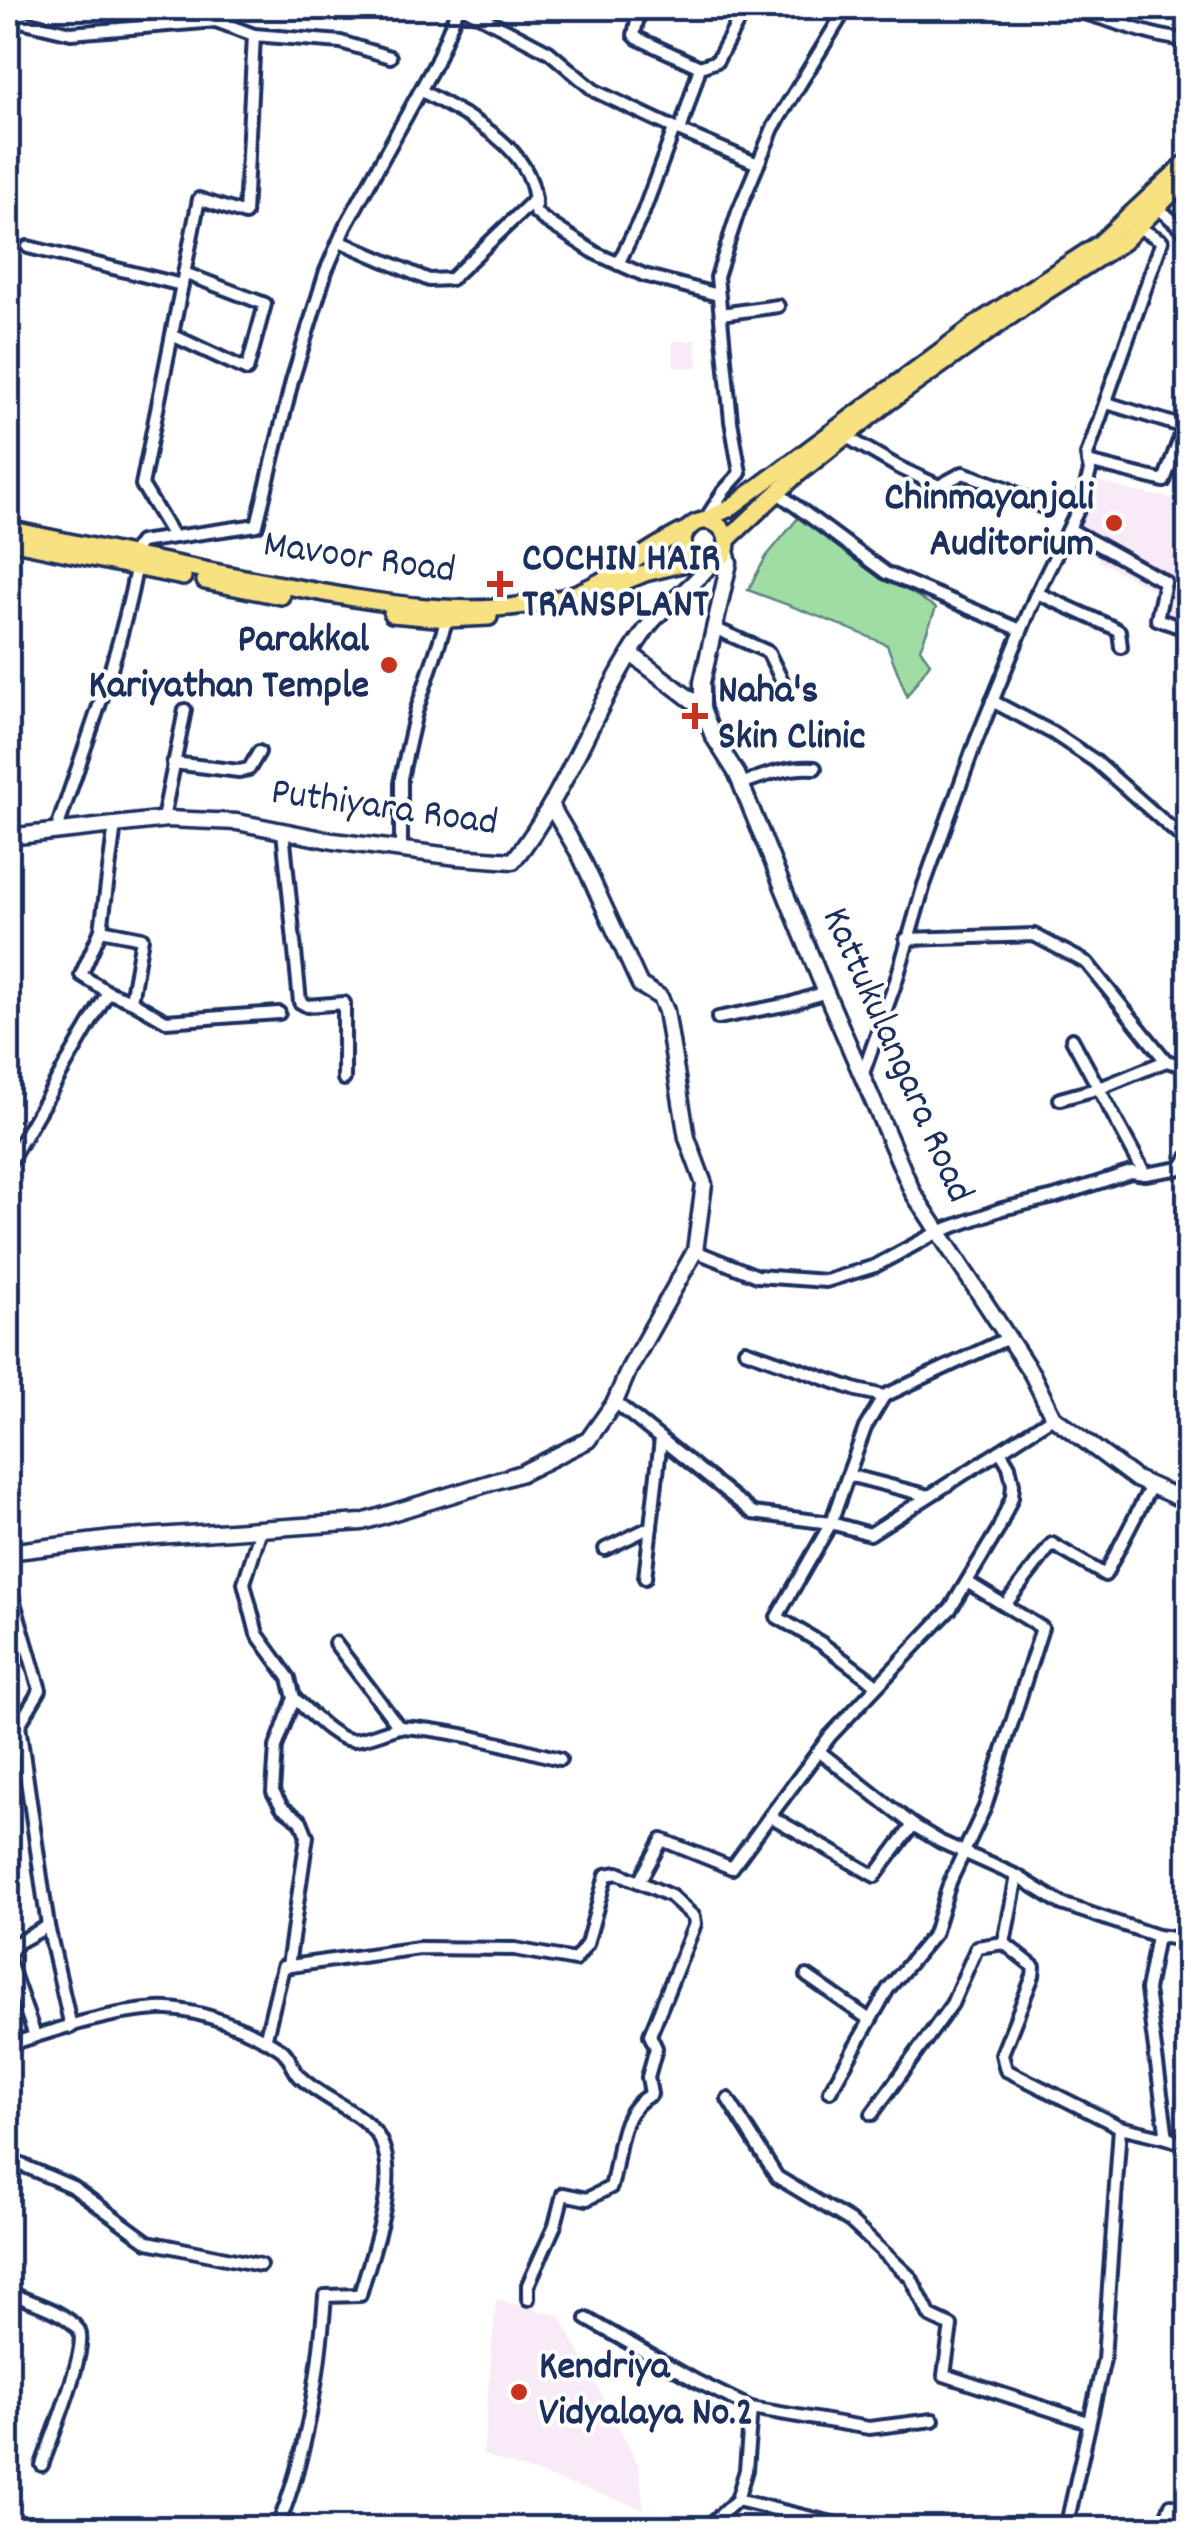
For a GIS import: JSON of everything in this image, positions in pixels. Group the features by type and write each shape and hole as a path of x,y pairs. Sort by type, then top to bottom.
{"main road":[{"name":"Mavoor Road","path":"8,530 132,563 365,600 474,608 521,605 572,594 730,508 981,321 1099,244 1188,161"},
{"name":"Mavoor Road","path":"8,540 349,608 447,618 522,615 562,608 644,573 702,563 727,546 778,493 845,436 944,362 1123,242 1188,177"},
{"path":"705,520 720,526 727,546"},
{"path":"688,529 684,548 702,563"}],"street":[{"path":"216,8 216,21"},
{"path":"56,832 112,674 132,563 140,542 257,524 311,312 339,241 422,91 462,8 549,52 595,91 758,164"},
{"path":"640,8 634,23 637,38 700,67 717,61 745,8"},
{"path":"1062,8 1090,13 1157,36 1188,40"},
{"path":"705,520 722,492 740,473 717,278 780,114 844,12"},
{"path":"12,14 71,33 216,21 254,35 341,42 390,57"},
{"path":"173,536 142,485 199,198 246,214 254,35"},
{"path":"618,264 700,67"},
{"path":"422,91 495,133 536,190 536,212 543,219 618,264 718,295"},
{"path":"339,241 440,282 450,278 536,199"},
{"path":"1157,208 1188,234"},
{"path":"862,1076 946,820 1021,630 1071,530 1090,471 1087,455 1162,241 1138,226"},
{"path":"28,247 183,279 265,304 248,370 172,335"},
{"path":"720,314 778,306"},
{"path":"1088,462 1164,482 1186,428 1107,403"},
{"path":"845,436 939,486 963,474 1006,488 1048,510"},
{"path":"778,493 886,573 1021,630"},
{"path":"1071,530 1165,582 1157,618 1188,630"},
{"path":"702,708 702,682 729,563 727,546"},
{"name":"Puthiyara Road","path":"8,837 163,819 237,822 401,850 513,860 540,827 646,628 701,578 702,563"},
{"path":"1037,593 1119,631 1121,647"},
{"path":"401,850 400,778 416,712 447,618"},
{"path":"714,628 768,652 785,687"},
{"path":"632,654 702,708"},
{"path":"992,701 1053,733 1095,761 1188,844"},
{"name":"Kattukulangara Road","path":"702,708 713,736 742,784 913,1193 1032,1374 1053,1418 1136,1480 1188,1502"},
{"path":"163,819 185,710"},
{"path":"173,763 238,770 254,764 259,752"},
{"path":"742,784 769,773 815,768"},
{"path":"8,1552 113,1539 362,1522 522,1473 588,1440 615,1402 628,1369 695,1251 704,1184 688,1138 666,1011 660,997 640,985 581,857 551,806"},
{"path":"115,825 102,930 81,975 166,1021 279,1013"},
{"path":"283,831 300,1002 307,1006 344,1003 344,1078"},
{"path":"102,930 142,938 130,1001"},
{"path":"906,939 1034,935 1087,963 1166,1062"},
{"path":"8,1164 108,992"},
{"path":"718,1018 826,992"},
{"path":"1072,1039 1145,1174"},
{"path":"1060,1099 1166,1062 1188,1067"},
{"path":"695,1251 757,1276 826,1281 875,1266 938,1232 1002,1209 1131,1172 1145,1174 1181,1168 1188,1157"},
{"path":"878,1684 778,1617 832,1523 865,1428 884,1396 1006,1339"},
{"path":"745,1350 884,1396"},
{"path":"615,1402 753,1513 832,1523 870,1534 1053,1418"},
{"path":"645,1578 660,1439"},
{"path":"639,1882 662,1840 732,1868 830,1736 951,1608 998,1530 1012,1497 1014,1484 1000,1451"},
{"path":"848,1476 928,1496"},
{"path":"1004,1605 1052,1544 1106,1574 1151,1486"},
{"path":"605,1548 651,1528"},
{"path":"261,1529 244,1583 257,1634 289,1678 294,1698 276,1746 274,1792 282,1807 301,1820 307,1836 288,1966"},
{"path":"8,1582 40,1690 19,1725 48,1926 70,2027"},
{"path":"830,2091 888,1988 934,1934 950,1882 984,1807 1042,1628 966,1582"},
{"path":"336,1644 399,1727"},
{"path":"294,1698 328,1730 350,1740 399,1727 439,1731 560,1759"},
{"path":"820,1752 912,1824 965,1854 1017,1876 1062,1904 1156,1936 1188,1940"},
{"path":"770,1816 875,1876 912,1824"},
{"path":"265,2041 283,1967 419,1948 515,1948 575,1960 587,1944 606,1874 618,1873 671,1896 694,1918 695,1924 650,2035 656,2048 648,2077 651,2094 634,2103 622,2129 611,2187 587,2199 563,2194 555,2225 528,2284 528,2299"},
{"path":"1004,1943 1017,1876"},
{"path":"35,2036 8,1954 48,1926"},
{"path":"1156,1936 1147,1990 1167,2138"},
{"path":"872,2114 952,2004 977,1947 1004,1943 1034,1967 1002,2054 1006,2070 1120,2127 1188,2145"},
{"path":"807,1976 870,2020"},
{"path":"8,2044 159,2008 212,2017 283,2049 299,2077 377,2134 386,2158 383,2218 360,2295 324,2296 318,2372 293,2489 277,2528"},
{"path":"728,2099 778,2176 850,2221 911,2278 930,2316 951,2326 944,2374 1088,2422"},
{"path":"1066,2528 1104,2358 1120,2127"},
{"path":"8,2159 73,2187 148,2242 260,2266"},
{"path":"8,2292 56,2314 78,2328 82,2336 78,2360 42,2466"},
{"path":"587,2319 751,2408 868,2428 933,2420"},
{"path":"706,2528 738,2500 746,2470 751,2408"},
{"path":"738,2500 853,2528"},
{"path":"1160,2528 1172,2505 1188,2511"}],"shaded area":[{"path":"696,340 698,367 674,368 672,341"},
{"path":"1095,480 1135,492 1188,500 1188,644 1165,629 1162,599 1154,590 1102,563 1075,535"},
{"path":"496,2299 560,2316 639,2466 644,2509 483,2455"}],"green space":[{"path":"803,512 890,579 936,608 920,649 930,663 907,696 887,645 748,590 766,557"}],"place":[{"name":"Chinmayanjali Auditorium","path":"1114,523"},
{"name":"COCHIN HAIR TRANSPLANT","path":"500,584"},
{"name":"Parakkal Kariyathan Temple","path":"389,665"},
{"name":"Naha's Skin Clinic","path":"695,716"},
{"name":"Kendriya Vidyalaya No.2","path":"519,2392"}]}
